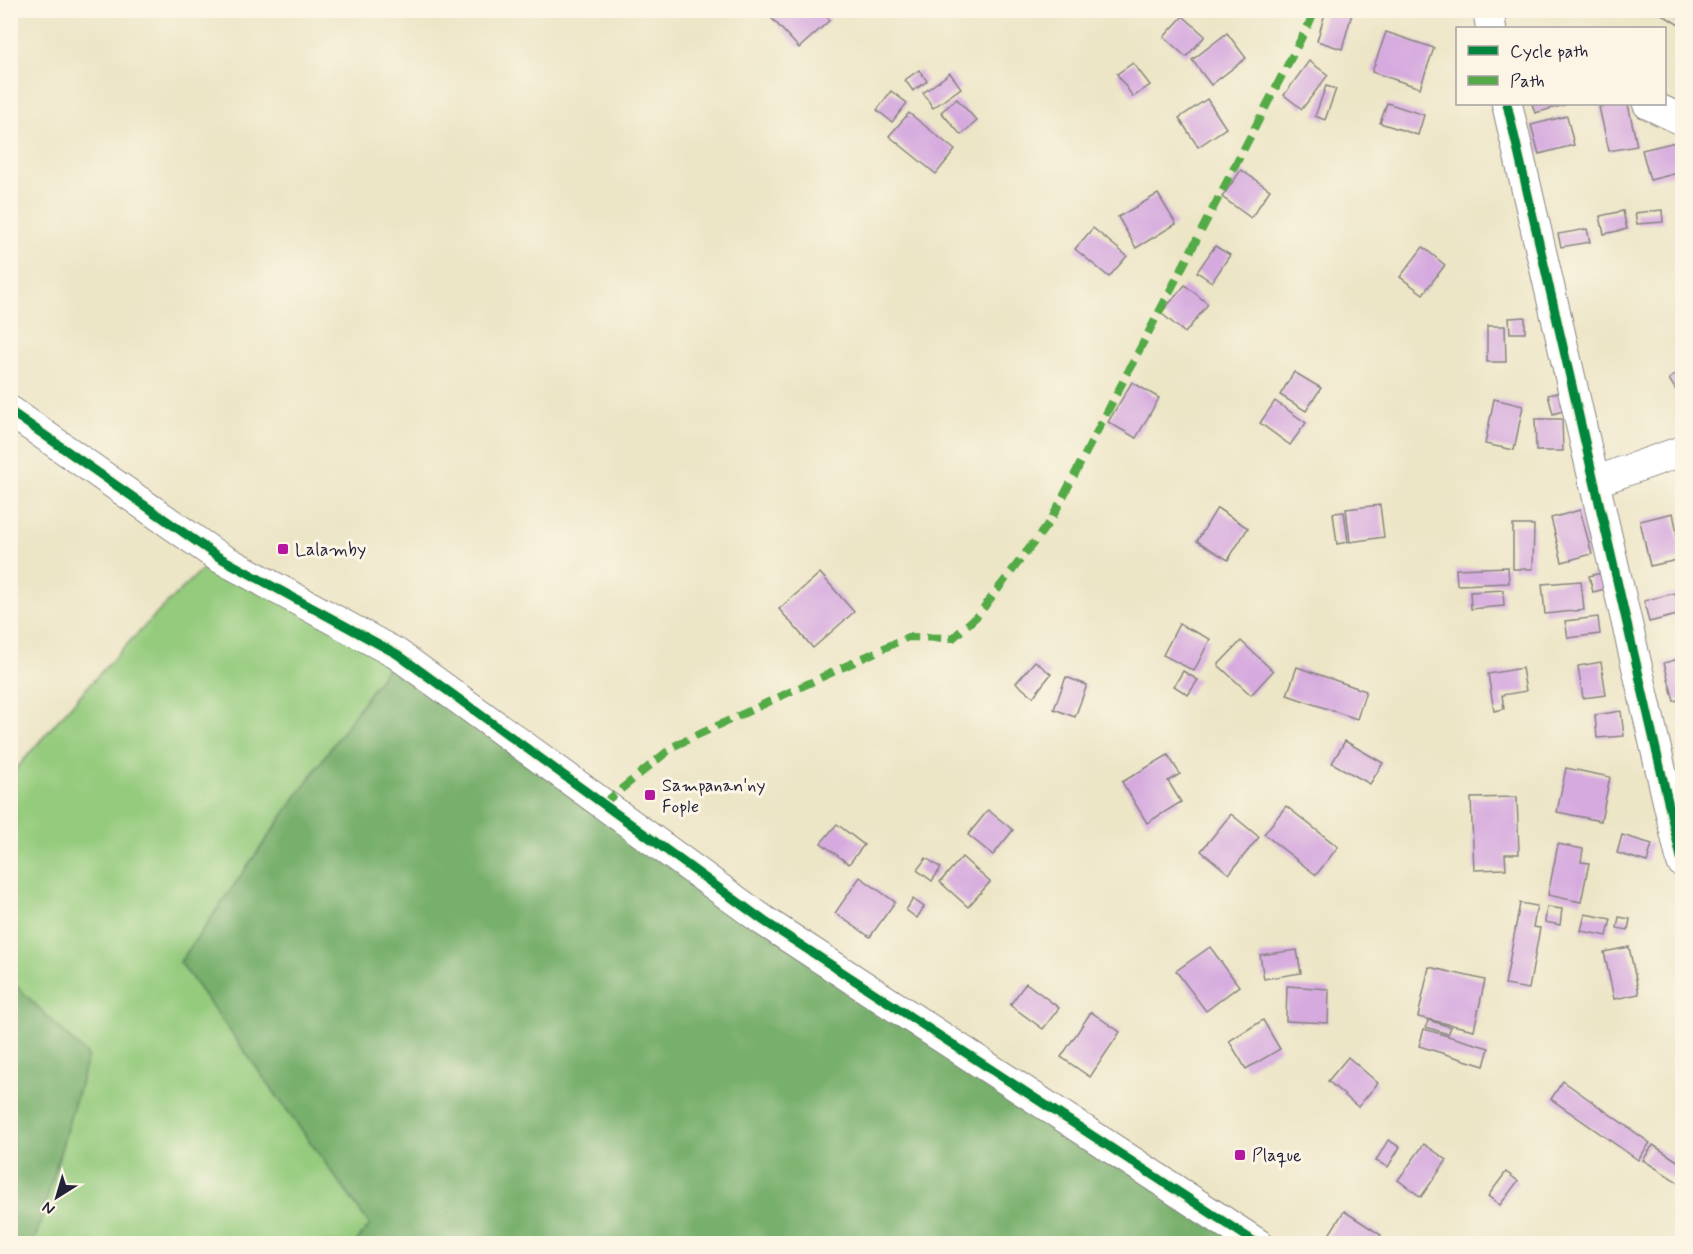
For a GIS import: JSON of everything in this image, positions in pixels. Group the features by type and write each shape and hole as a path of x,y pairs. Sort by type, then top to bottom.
{"street":[{"path":"1507,105 1683,862"},
{"path":"1650,105 1683,120"},
{"path":"10,411 217,556 397,654 764,921 1258,1244"},
{"path":"1594,482 1683,451"}],"green space":[{"path":"217,556 397,654 180,962 371,1225 355,1243 34,1243 88,1056 11,981 11,775 110,662"},
{"path":"397,654 764,921 1258,1243 355,1243 370,1225 180,962"},
{"path":"11,981 88,1056 34,1243 11,1243"}],"building":[{"path":"770,10 820,10 830,20 799,48 767,13"},
{"path":"1326,10 1353,10 1342,49 1317,41"},
{"path":"1655,10 1682,10 1682,27"},
{"path":"1183,16 1205,36 1186,57 1164,37"},
{"path":"1386,32 1434,48 1420,88 1372,72"},
{"path":"1227,33 1246,58 1211,85 1192,60"},
{"path":"1309,61 1328,75 1302,109 1284,95"},
{"path":"1133,63 1150,85 1133,97 1117,74"},
{"path":"919,70 927,81 913,91 905,80"},
{"path":"950,73 961,88 933,108 923,93"},
{"path":"1326,86 1336,89 1325,120 1315,116"},
{"path":"891,91 907,103 892,122 877,110"},
{"path":"957,99 977,121 961,135 941,112"},
{"path":"1207,99 1226,128 1198,147 1179,118"},
{"path":"1387,103 1424,115 1418,135 1380,123"},
{"path":"1532,105 1563,105 1535,113"},
{"path":"1628,105 1637,146 1609,151 1599,107"},
{"path":"909,113 955,150 936,174 889,136"},
{"path":"1567,116 1574,145 1539,154 1531,125"},
{"path":"1676,142 1682,172 1650,180 1642,150"},
{"path":"1241,170 1270,190 1251,218 1222,197"},
{"path":"1158,194 1176,224 1136,248 1118,217"},
{"path":"1662,210 1663,222 1637,224 1635,213"},
{"path":"1623,211 1627,229 1604,234 1600,216"},
{"path":"1093,228 1127,256 1109,277 1075,249"},
{"path":"1587,229 1590,242 1561,247 1558,234"},
{"path":"1215,246 1230,255 1212,282 1197,272"},
{"path":"1423,247 1445,265 1423,294 1400,277"},
{"path":"1185,285 1208,304 1185,333 1161,313"},
{"path":"1525,317 1525,333 1510,333 1509,318"},
{"path":"1487,326 1505,326 1506,362 1487,362"},
{"path":"1682,370 1682,400 1669,379"},
{"path":"1294,372 1321,388 1306,411 1280,395"},
{"path":"1132,382 1159,398 1136,438 1108,422"},
{"path":"1564,391 1569,409 1553,414 1548,395"},
{"path":"1494,399 1523,406 1514,450 1485,444"},
{"path":"1275,401 1306,423 1290,445 1260,423"},
{"path":"1535,419 1562,419 1563,451 1536,451"},
{"path":"1380,505 1384,537 1350,542 1346,509"},
{"path":"1217,508 1248,528 1228,560 1197,541"},
{"path":"1580,510 1592,554 1562,562 1551,518"},
{"path":"1344,512 1348,542 1337,544 1333,513"},
{"path":"1673,513 1682,559 1650,566 1640,521"},
{"path":"1513,525 1534,525 1533,569 1513,569"},
{"path":"1508,567 1509,583 1457,585 1456,569"},
{"path":"820,573 854,612 813,648 779,609"},
{"path":"1601,573 1605,589 1593,592 1589,576"},
{"path":"1581,581 1584,610 1545,614 1542,584"},
{"path":"1503,590 1504,606 1471,609 1470,592"},
{"path":"1675,593 1681,614 1649,622 1644,601"},
{"path":"1598,617 1600,634 1568,638 1565,621"},
{"path":"1179,624 1210,639 1194,671 1163,655"},
{"path":"1241,641 1273,671 1251,695 1218,665"},
{"path":"1682,658 1682,699 1674,701 1664,663"},
{"path":"1035,661 1051,674 1033,697 1016,683"},
{"path":"1601,662 1606,695 1583,698 1578,666"},
{"path":"1297,667 1366,691 1357,719 1287,695"},
{"path":"1522,668 1526,691 1502,695 1504,709 1494,711 1488,674"},
{"path":"1183,671 1198,680 1188,695 1174,686"},
{"path":"1066,677 1087,685 1075,717 1054,709"},
{"path":"1621,711 1624,736 1597,738 1595,715"},
{"path":"1345,741 1383,763 1370,784 1332,763"},
{"path":"1168,755 1180,774 1168,781 1181,802 1147,823 1122,782"},
{"path":"1566,768 1610,777 1601,821 1557,812"},
{"path":"1517,797 1519,854 1505,854 1506,869 1474,870 1471,798"},
{"path":"1286,806 1338,847 1316,875 1264,834"},
{"path":"988,810 1013,830 993,855 968,835"},
{"path":"1231,814 1259,837 1229,874 1201,851"},
{"path":"837,824 864,845 849,864 821,843"},
{"path":"1622,835 1652,844 1647,862 1617,853"},
{"path":"1558,844 1583,849 1581,862 1589,863 1581,902 1548,895"},
{"path":"962,857 990,882 968,907 940,882"},
{"path":"926,858 941,868 932,881 917,870"},
{"path":"860,877 895,902 870,937 835,913"},
{"path":"913,899 924,907 917,918 906,910"},
{"path":"1520,903 1537,906 1533,927 1540,928 1529,989 1505,985"},
{"path":"1547,907 1562,909 1560,925 1545,922"},
{"path":"1585,914 1611,919 1607,936 1581,931"},
{"path":"1619,917 1630,919 1628,930 1617,928"},
{"path":"1210,947 1239,986 1206,1011 1176,971"},
{"path":"1629,947 1639,994 1614,999 1604,952"},
{"path":"1297,950 1301,973 1264,979 1260,955"},
{"path":"1429,967 1485,980 1474,1030 1418,1017"},
{"path":"1026,983 1059,1008 1043,1029 1010,1005"},
{"path":"1287,986 1329,989 1328,1023 1286,1021"},
{"path":"1091,1012 1120,1032 1090,1077 1061,1057"},
{"path":"1263,1020 1280,1049 1246,1069 1229,1041"},
{"path":"1428,1020 1451,1027 1448,1034 1426,1027"},
{"path":"1424,1029 1489,1048 1484,1066 1419,1046"},
{"path":"1348,1057 1378,1083 1358,1107 1328,1081"},
{"path":"1563,1081 1650,1143 1638,1160 1551,1099"},
{"path":"1388,1140 1400,1147 1388,1167 1376,1161"},
{"path":"1424,1144 1447,1160 1421,1197 1398,1180"},
{"path":"1653,1145 1682,1164 1682,1185 1643,1160"},
{"path":"1506,1172 1518,1181 1500,1205 1488,1196"},
{"path":"1344,1211 1381,1235 1375,1244 1323,1244"}],"marked path":[{"path":"603,804 674,746 908,637 953,638 978,615 1051,520 1316,10"}],"cycle path":[{"path":"1507,105 1682,862"},
{"path":"10,411 217,556 397,654 764,921 1258,1244"}],"place":[{"name":"Lalamby","path":"283,549"},
{"name":"Sampanan'ny Fople","path":"650,795"},
{"name":"Plaque","path":"1240,1155"}]}
